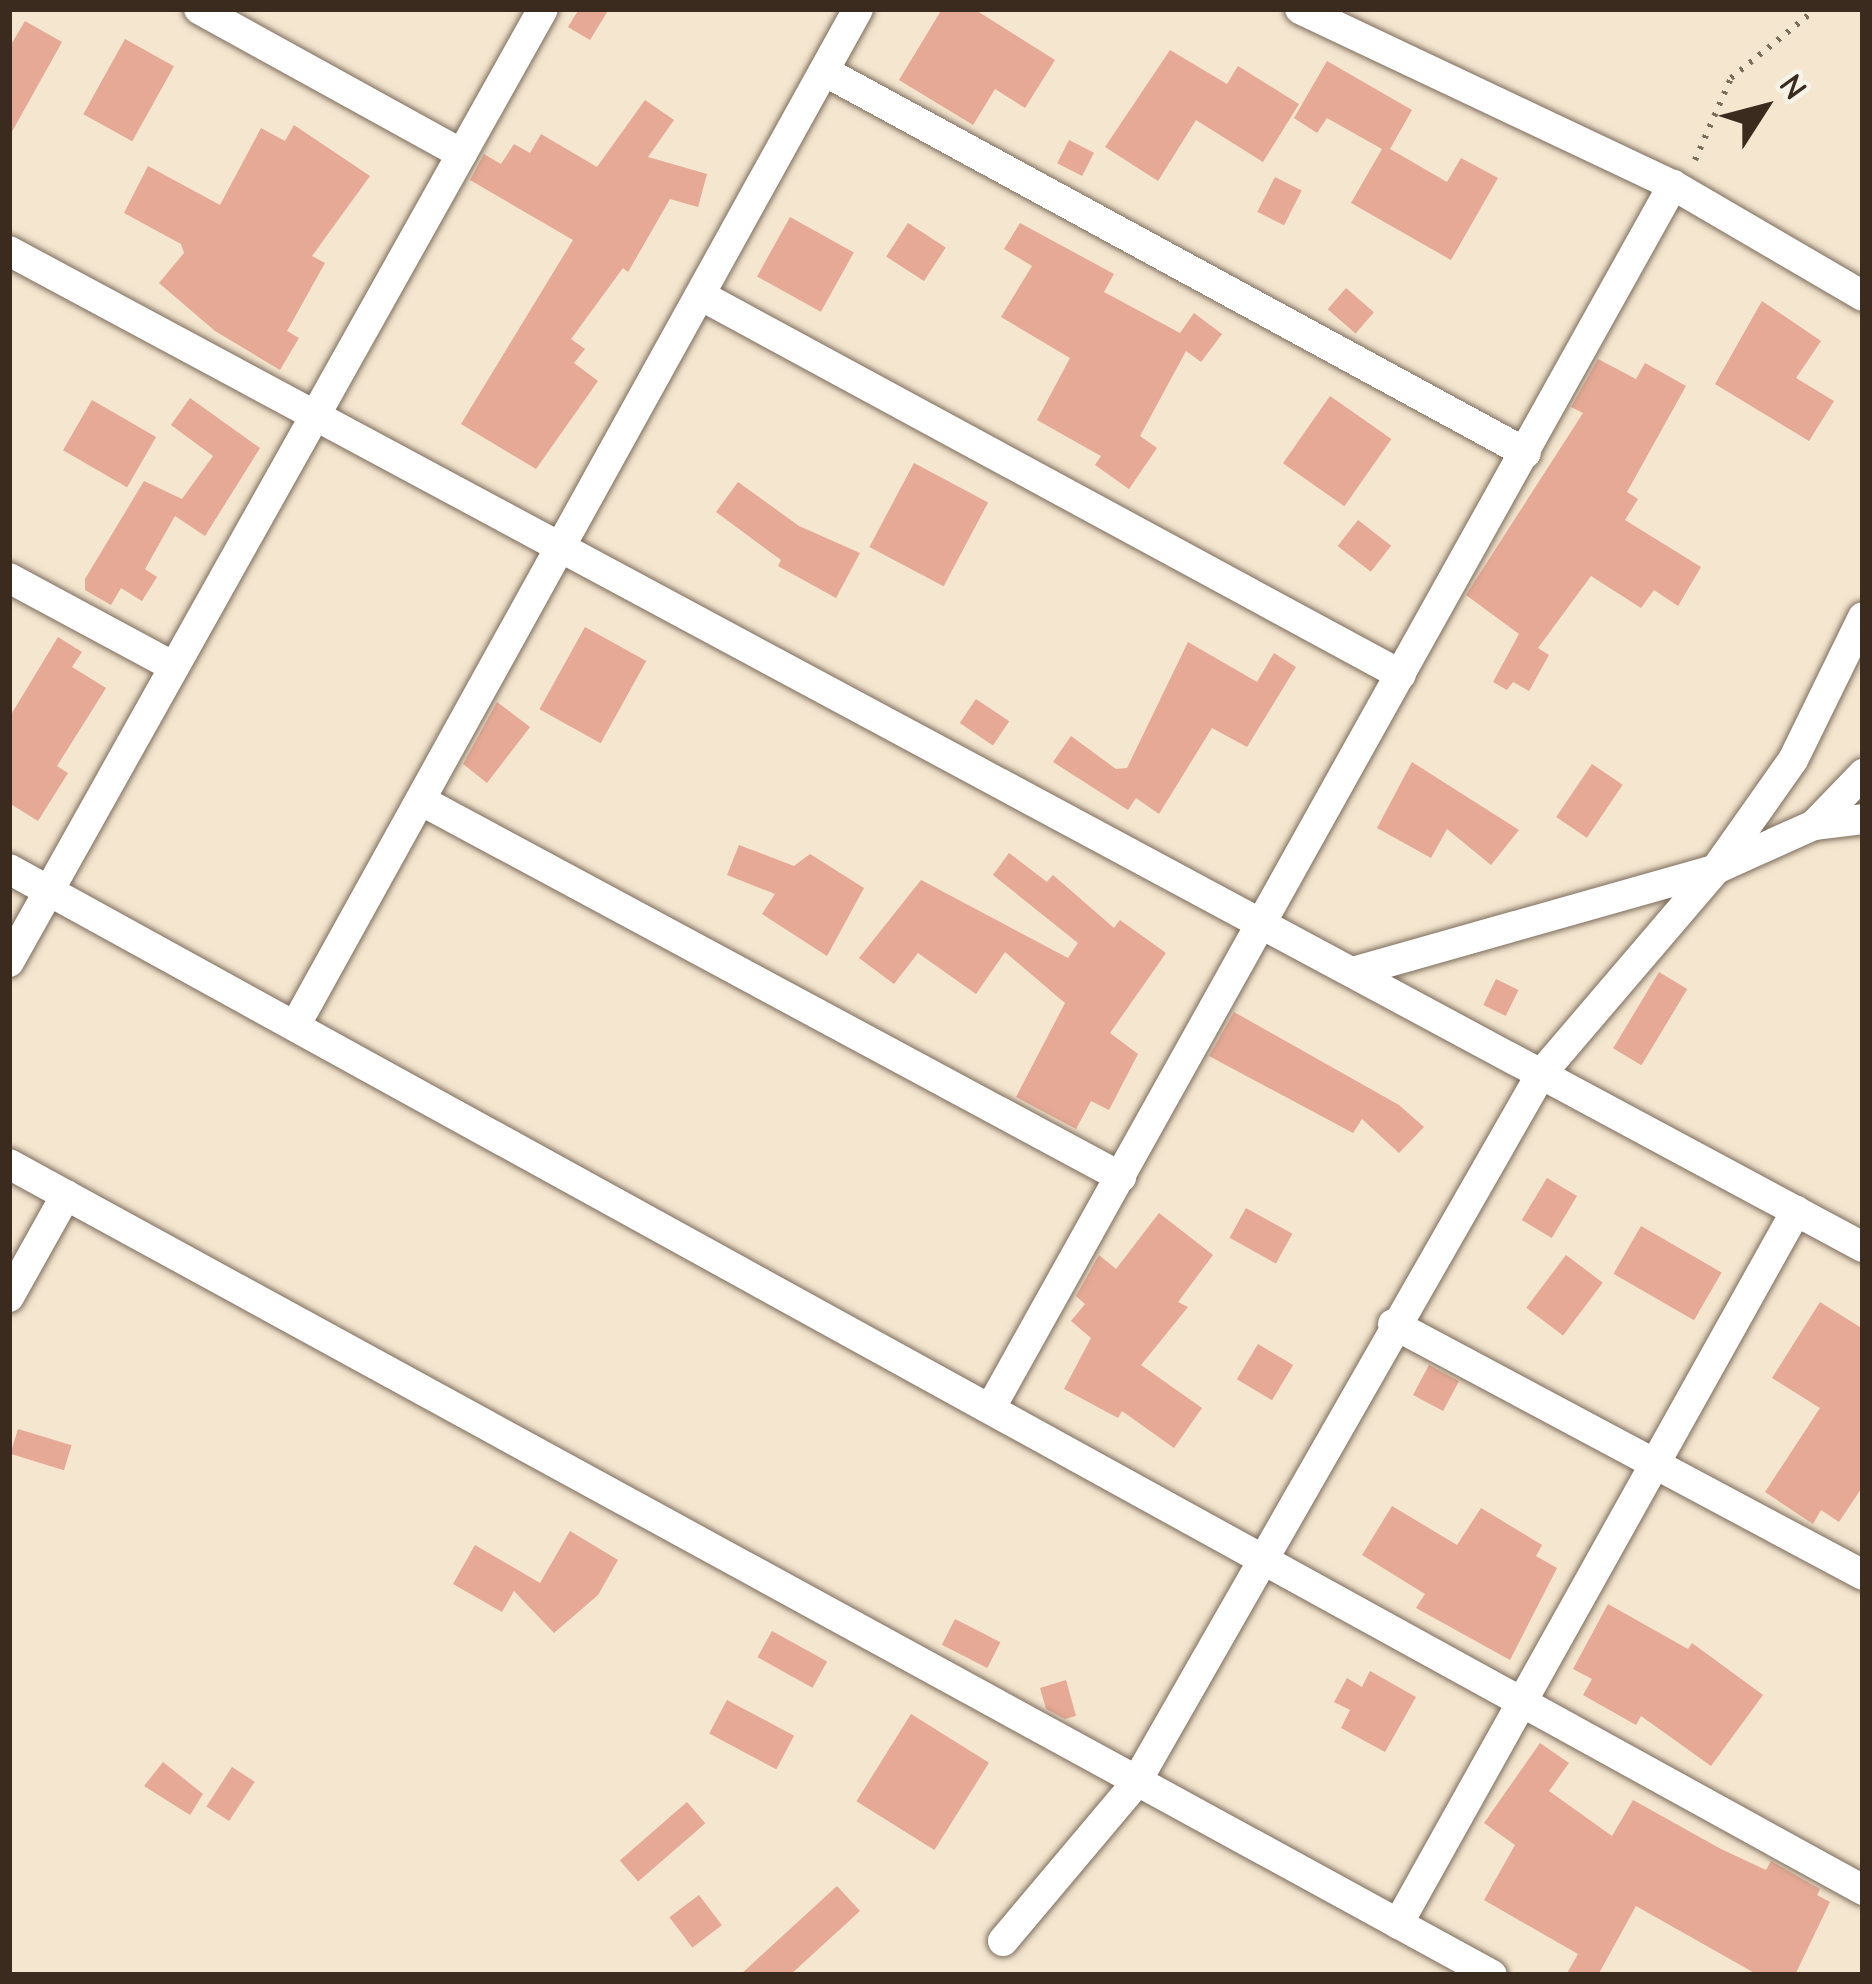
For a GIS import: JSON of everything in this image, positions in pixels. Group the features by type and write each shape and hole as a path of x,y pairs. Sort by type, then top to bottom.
{"street":[{"path":"199,9 462,154"},
{"path":"9,962 543,9"},
{"path":"295,1026 858,9"},
{"path":"1300,9 1673,185 1863,296"},
{"path":"824,71 1526,453"},
{"path":"990,1409 1673,185"},
{"path":"9,251 1863,1246"},
{"path":"700,295 1401,675"},
{"path":"9,578 174,668"},
{"path":"1003,1940 1135,1784 1393,1324 1541,1074 1716,869 1793,760 1863,617"},
{"path":"1814,825 1863,774"},
{"path":"422,801 1120,1177"},
{"path":"1353,973 1716,869 1814,825 1863,819"},
{"path":"9,869 1863,1890"},
{"path":"9,1164 1135,1784 1492,1975"},
{"path":"9,1297 66,1196"},
{"path":"1398,1924 1659,1464 1796,1211"},
{"path":"1393,1324 1863,1575"}],"path":[{"path":"1673,185 1706,147 1731,78 1816,9"}],"building":[{"path":"579,9 609,9 590,40 568,27"},
{"path":"942,9 974,9 1055,60 1025,108 995,89 973,125 899,80"},
{"path":"25,21 62,42 9,137 9,48"},
{"path":"125,39 174,66 132,141 83,114"},
{"path":"1170,50 1227,84 1238,66 1299,104 1263,162 1196,120 1158,181 1105,147"},
{"path":"1327,61 1412,110 1390,149 1447,182 1461,158 1498,178 1451,260 1351,203 1382,149 1327,118 1317,133 1294,118"},
{"path":"645,100 674,120 648,157 707,174 698,207 670,199 628,272 623,268 571,339 585,349 574,363 598,381 536,469 461,424 573,240 470,180 484,154 501,164 514,144 530,153 541,134 597,167"},
{"path":"294,125 370,176 312,256 325,263 287,331 299,338 280,370 215,331 159,283 184,253 181,244 124,213 148,166 220,205 261,128 285,141"},
{"path":"1069,140 1094,153 1082,176 1057,163"},
{"path":"1275,177 1302,191 1284,225 1257,212"},
{"path":"790,217 854,252 821,312 757,276"},
{"path":"908,223 946,248 924,281 886,257"},
{"path":"1020,223 1114,274 1104,292 1180,333 1194,313 1222,334 1201,362 1186,351 1140,436 1157,448 1129,489 1095,465 1101,456 1037,420 1070,358 1001,317 1032,266 1004,249"},
{"path":"1346,288 1374,312 1356,333 1328,309"},
{"path":"1762,301 1821,341 1796,378 1834,401 1809,441 1715,384"},
{"path":"1598,359 1636,379 1645,363 1686,386 1627,492 1638,499 1625,520 1701,567 1678,606 1654,590 1641,608 1591,576 1538,648 1549,655 1529,691 1513,682 1507,690 1493,682 1519,634 1466,595 1583,413 1571,407"},
{"path":"1330,396 1391,439 1344,506 1283,463"},
{"path":"190,398 260,448 205,536 175,516 145,569 157,577 142,601 121,588 111,605 85,590 85,579 144,481 182,499 213,456 171,425"},
{"path":"92,400 156,437 127,487 63,450"},
{"path":"914,463 988,502 944,586 869,547"},
{"path":"738,482 799,526 860,553 836,598 778,566 781,560 716,512"},
{"path":"1358,520 1391,546 1371,572 1338,546"},
{"path":"585,627 646,661 601,743 539,709"},
{"path":"58,637 82,652 72,667 106,688 57,766 68,773 38,821 9,803 9,718"},
{"path":"1188,642 1257,682 1274,653 1296,667 1247,747 1212,728 1159,814 1136,798 1128,810 1053,762 1071,736 1116,769 1127,768"},
{"path":"976,699 1009,721 993,745 960,723"},
{"path":"497,702 530,727 487,783 463,764"},
{"path":"1412,762 1519,830 1491,865 1447,829 1431,858 1377,828"},
{"path":"1592,764 1623,785 1587,838 1556,817"},
{"path":"739,845 794,866 810,854 864,888 827,956 762,914 775,894 727,875"},
{"path":"1009,853 1047,882 1053,875 1114,928 1120,920 1166,953 1110,1033 1138,1054 1109,1110 1091,1101 1076,1129 1016,1097 1065,1003 1005,952 976,994 918,953 894,984 859,958 921,880 1068,958 1078,943 993,875"},
{"path":"1659,972 1687,989 1641,1065 1613,1048"},
{"path":"1496,979 1518,990 1506,1016 1483,1005"},
{"path":"1234,1012 1399,1105 1424,1127 1399,1153 1362,1119 1353,1133 1209,1056"},
{"path":"1547,1178 1577,1196 1552,1238 1522,1220"},
{"path":"1246,1208 1292,1234 1276,1263 1230,1238"},
{"path":"1159,1213 1213,1255 1178,1302 1188,1307 1141,1365 1202,1408 1174,1448 1122,1411 1118,1418 1064,1389 1091,1338 1071,1321 1085,1304 1076,1296 1099,1255 1116,1269"},
{"path":"1641,1226 1722,1272 1694,1320 1614,1274"},
{"path":"1566,1255 1603,1283 1563,1335 1526,1308"},
{"path":"1820,1302 1863,1329 1863,1486 1839,1522 1821,1510 1813,1524 1765,1492 1820,1408 1772,1378"},
{"path":"1258,1344 1293,1365 1272,1400 1237,1379"},
{"path":"1429,1365 1459,1381 1443,1411 1413,1395"},
{"path":"18,1429 72,1445 64,1470 10,1454"},
{"path":"1392,1506 1457,1545 1481,1508 1542,1545 1536,1556 1557,1568 1510,1660 1416,1608 1425,1594 1362,1555"},
{"path":"570,1531 618,1560 598,1595 554,1633 514,1591 502,1612 453,1584 475,1545 540,1583"},
{"path":"1608,1604 1688,1649 1692,1643 1763,1695 1711,1766 1641,1716 1636,1725 1583,1695 1592,1679 1573,1669"},
{"path":"955,1619 1000,1642 987,1668 942,1645"},
{"path":"772,1631 827,1662 813,1688 757,1657"},
{"path":"1370,1671 1416,1697 1385,1752 1341,1728 1350,1710 1334,1702 1347,1678 1362,1687"},
{"path":"1066,1680 1076,1716 1065,1719 1046,1709 1040,1688"},
{"path":"727,1700 794,1736 776,1769 709,1734"},
{"path":"911,1714 989,1763 934,1850 856,1801"},
{"path":"1540,1743 1569,1763 1549,1791 1612,1836 1633,1800 1721,1849 1766,1870 1771,1861 1820,1889 1817,1895 1830,1902 1795,1975 1758,1975 1636,1906 1598,1975 1566,1975 1578,1954 1484,1900 1515,1845 1484,1823"},
{"path":"163,1762 203,1794 190,1815 144,1786"},
{"path":"232,1767 255,1782 229,1821 206,1806"},
{"path":"687,1802 705,1823 638,1882 620,1860"},
{"path":"837,1886 860,1911 790,1975 740,1975"},
{"path":"699,1895 722,1925 692,1948 669,1917"}]}
